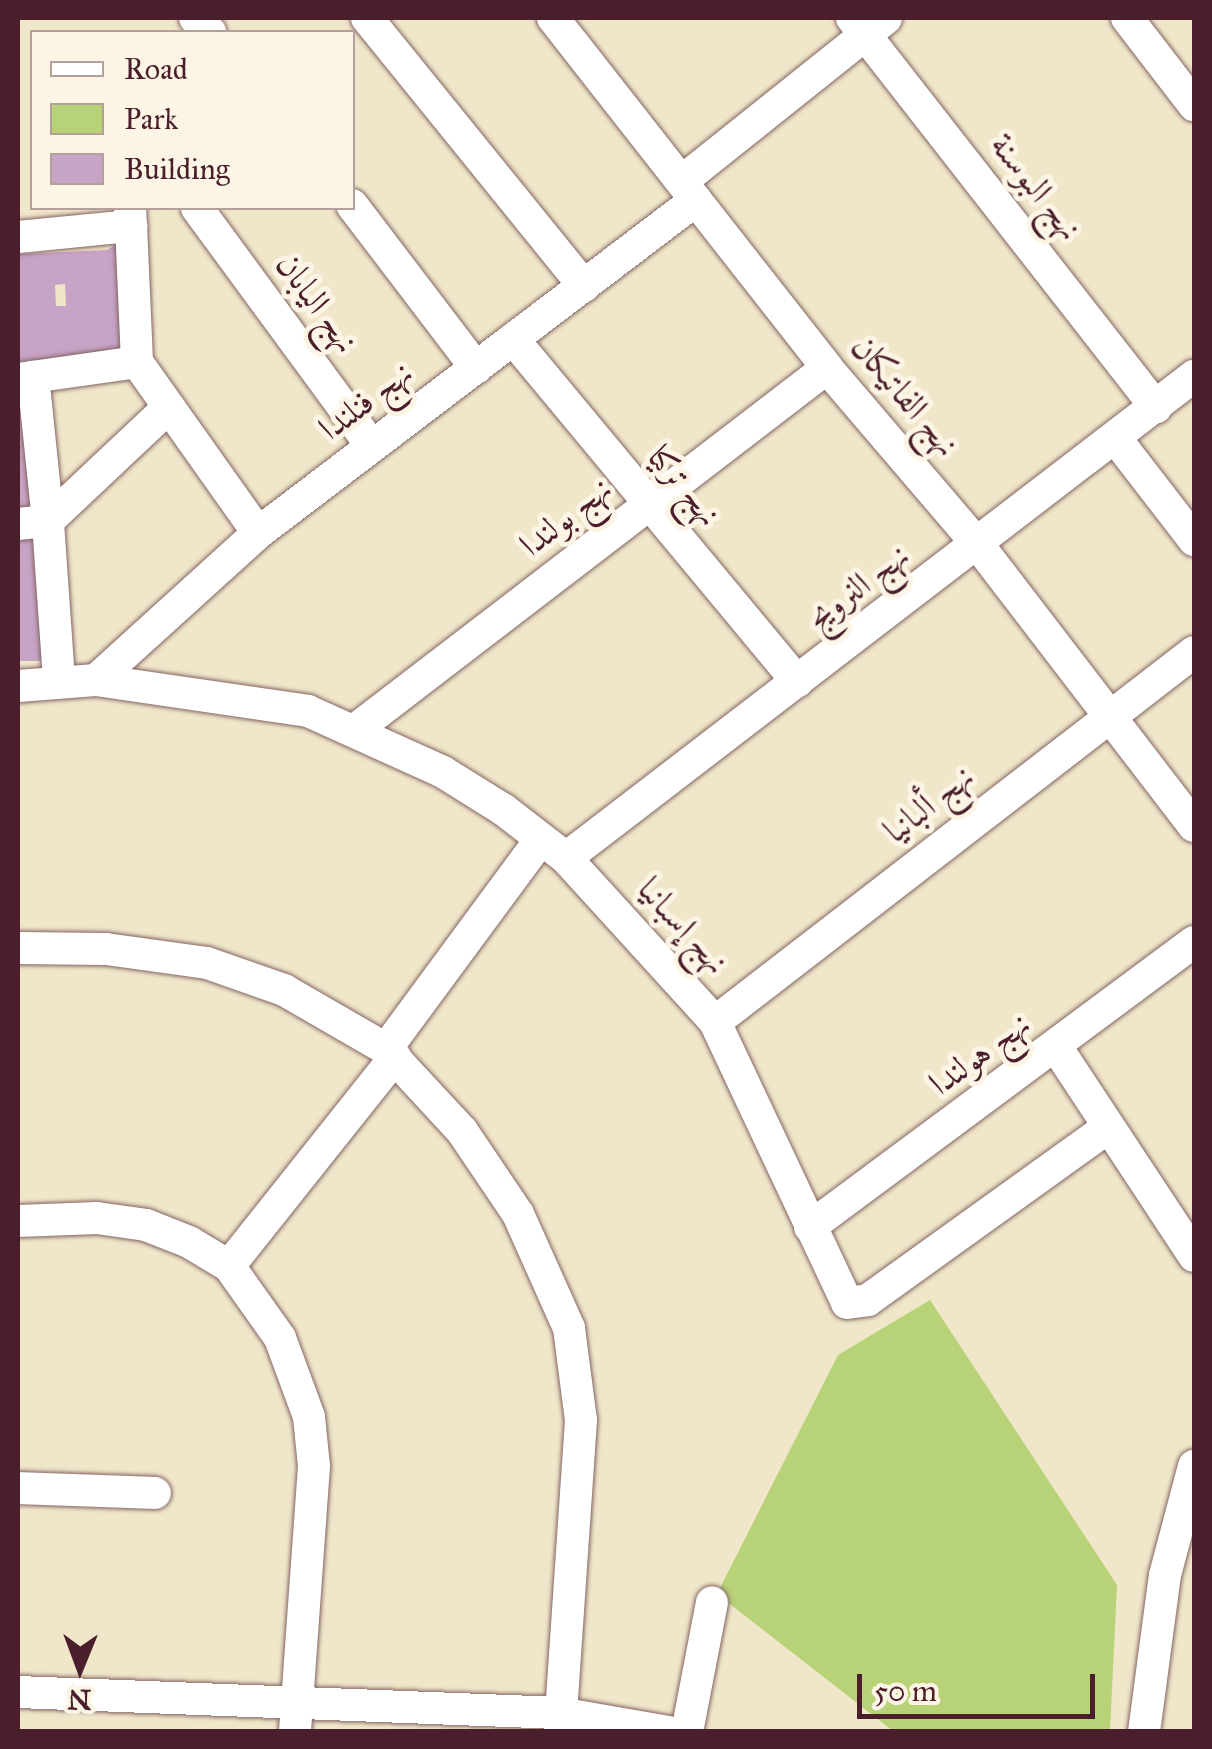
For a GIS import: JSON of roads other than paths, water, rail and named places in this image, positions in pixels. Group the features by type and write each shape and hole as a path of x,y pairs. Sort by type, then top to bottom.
{"street":[{"path":"367,18 584,286"},
{"name":"نهج الفاتيكان","path":"554,18 827,368 979,546 1194,826"},
{"path":"1127,18 1194,105"},
{"name":"نهج فنلندا","path":"96,680 258,533 584,286 868,23"},
{"name":"نهج البوسنة","path":"868,23 1156,406"},
{"path":"355,209 476,368"},
{"name":"نهج اليابان","path":"198,210 372,446"},
{"path":"18,236 131,217 137,362 258,533"},
{"name":"نهج تركيا","path":"513,339 646,506 797,681"},
{"path":"59,680 33,522 25,378 137,362"},
{"name":"نهج بولندا","path":"355,730 827,368"},
{"name":"نهج النرويج","path":"230,1266 391,1053 554,849 797,681 979,546 1194,376"},
{"path":"33,522 169,407"},
{"path":"1116,439 1194,540"},
{"name":"نهج ألبانيا","path":"715,1022 1194,652"},
{"name":"نهج إسبانيا","path":"18,686 96,680 265,701 355,730 443,772 554,849 715,1022 839,1292 859,1305 1107,1128"},
{"name":"نهج هولندا","path":"810,1227 1057,1048 1194,942"},
{"path":"18,948 106,949 207,964 284,990 391,1053 462,1131 518,1214 569,1328 581,1420 560,1722"},
{"path":"1057,1048 1194,1256"},
{"path":"18,1222 98,1218 146,1225 230,1266 280,1338 310,1418 310,1553 295,1716"},
{"path":"1144,1732 1165,1575 1194,1466"},
{"path":"18,1488 155,1492"},
{"path":"687,1732 712,1602"},
{"path":"18,1692 295,1716 560,1722 668,1732"}]}
